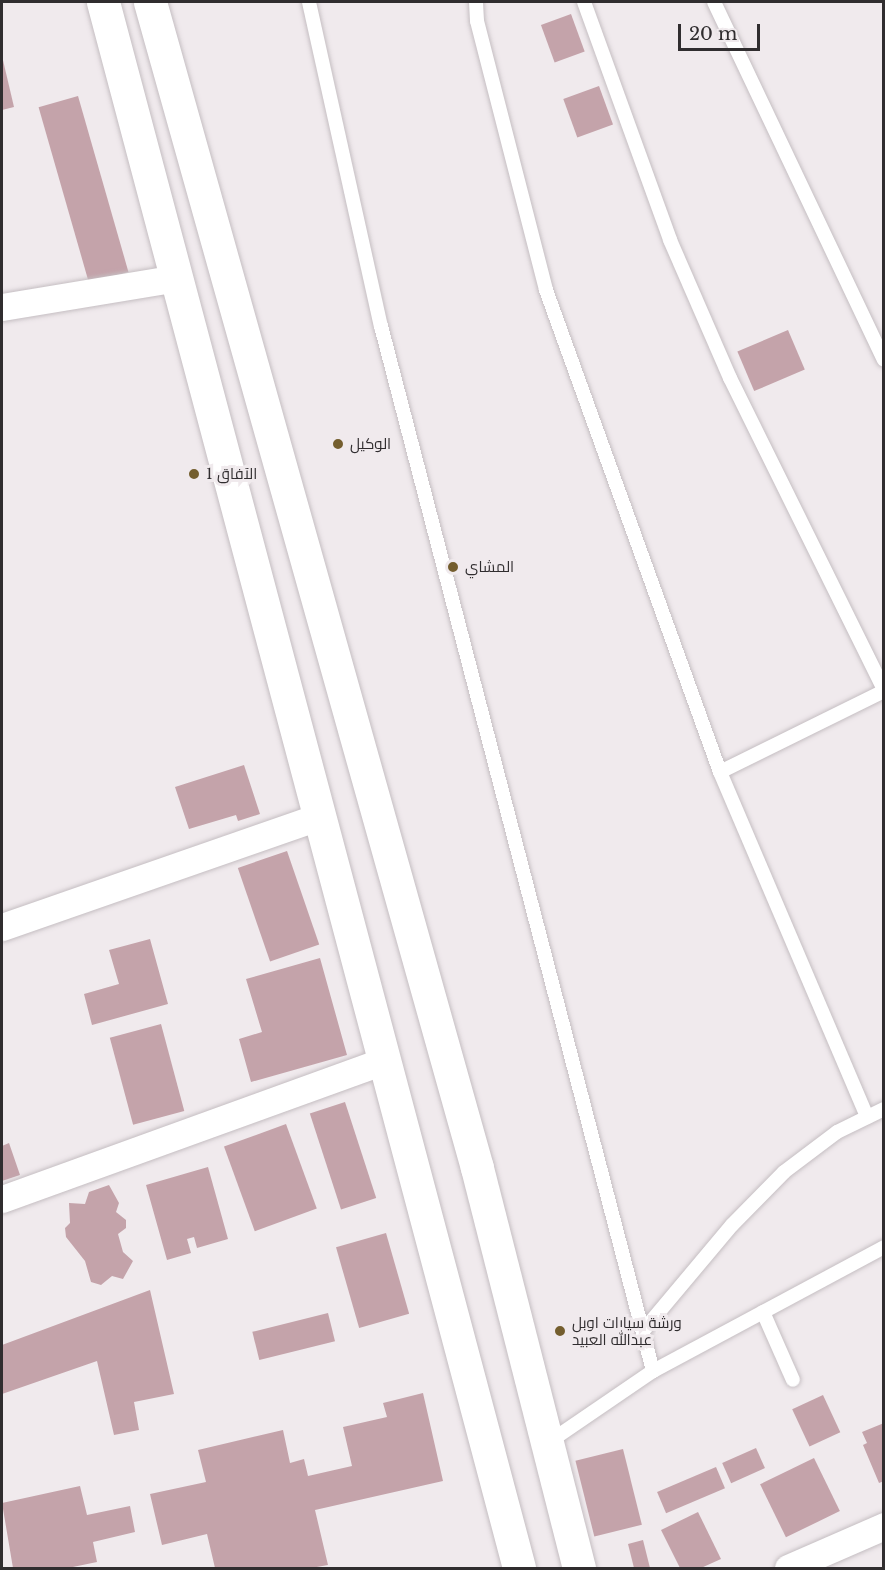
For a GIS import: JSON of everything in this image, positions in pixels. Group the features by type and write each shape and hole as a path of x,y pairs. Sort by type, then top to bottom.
{"street":[{"path":"103,2 519,1569"},
{"path":"150,2 477,1168 579,1569"},
{"path":"2,307 177,278"},
{"path":"2,927 320,816"},
{"path":"2,1199 384,1061"},
{"path":"788,1569 884,1526"}],"lane":[{"path":"309,2 381,326 653,1371"},
{"path":"476,2 477,21 546,290 720,772 867,1117"},
{"path":"584,2 618,105 679,261 730,378 884,690 720,772"},
{"path":"714,2 884,360"},
{"path":"643,1331 732,1225 784,1172 837,1132 884,1109"},
{"path":"546,1444 653,1371 884,1247"},
{"path":"763,1312 793,1380"}],"building":[{"path":"571,14 585,52 555,63 541,25"},
{"path":"2,56 14,107 2,110"},
{"path":"599,86 613,125 577,138 563,99"},
{"path":"78,96 128,272 89,283 39,107"},
{"path":"788,330 805,370 754,391 737,351"},
{"path":"244,765 260,814 238,821 236,815 189,829 175,787"},
{"path":"287,851 319,945 270,962 238,868"},
{"path":"150,939 168,1004 92,1025 84,994 119,984 109,950"},
{"path":"320,958 347,1055 251,1082 239,1039 262,1032 246,979"},
{"path":"161,1024 184,1111 133,1125 110,1038"},
{"path":"345,1102 376,1198 341,1209 310,1113"},
{"path":"286,1124 317,1209 255,1231 224,1147"},
{"path":"9,1143 20,1175 2,1181 2,1146"},
{"path":"208,1167 228,1239 197,1248 194,1237 187,1239 191,1253 167,1260 146,1185"},
{"path":"109,1185 119,1203 116,1212 126,1220 126,1228 118,1234 123,1252 133,1261 123,1279 112,1276 101,1285 91,1282 85,1261 66,1237 65,1228 70,1223 69,1203 85,1204 89,1192"},
{"path":"386,1233 409,1314 359,1328 336,1247"},
{"path":"150,1290 174,1394 134,1402 139,1430 114,1435 97,1361 2,1394 2,1345"},
{"path":"328,1313 335,1341 259,1360 252,1332"},
{"path":"423,1393 443,1481 315,1510 328,1565 311,1568 215,1568 207,1534 162,1545 150,1494 206,1482 198,1450 283,1430 290,1463 304,1459 308,1476 352,1466 343,1427 387,1417 383,1403"},
{"path":"823,1395 840,1432 810,1447 792,1409"},
{"path":"884,1423 884,1481 879,1483 863,1445 867,1443 862,1432"},
{"path":"756,1448 765,1468 731,1483 722,1463"},
{"path":"623,1449 642,1525 594,1537 575,1461"},
{"path":"814,1458 840,1511 786,1537 760,1484"},
{"path":"716,1467 725,1488 666,1513 657,1492"},
{"path":"80,1486 87,1515 130,1506 135,1532 93,1542 97,1562 68,1568 13,1568 2,1503"},
{"path":"698,1512 721,1559 701,1568 680,1568 661,1530"},
{"path":"643,1540 650,1568 634,1568 628,1544"}],"place":[{"name":"الوكيل","path":"338,444"},
{"name":"الآفاق 1","path":"194,474"},
{"name":"المشاي","path":"453,567"},
{"name":"ورشة سيارات اوبل عبدالله العبيد","path":"560,1331"}]}
